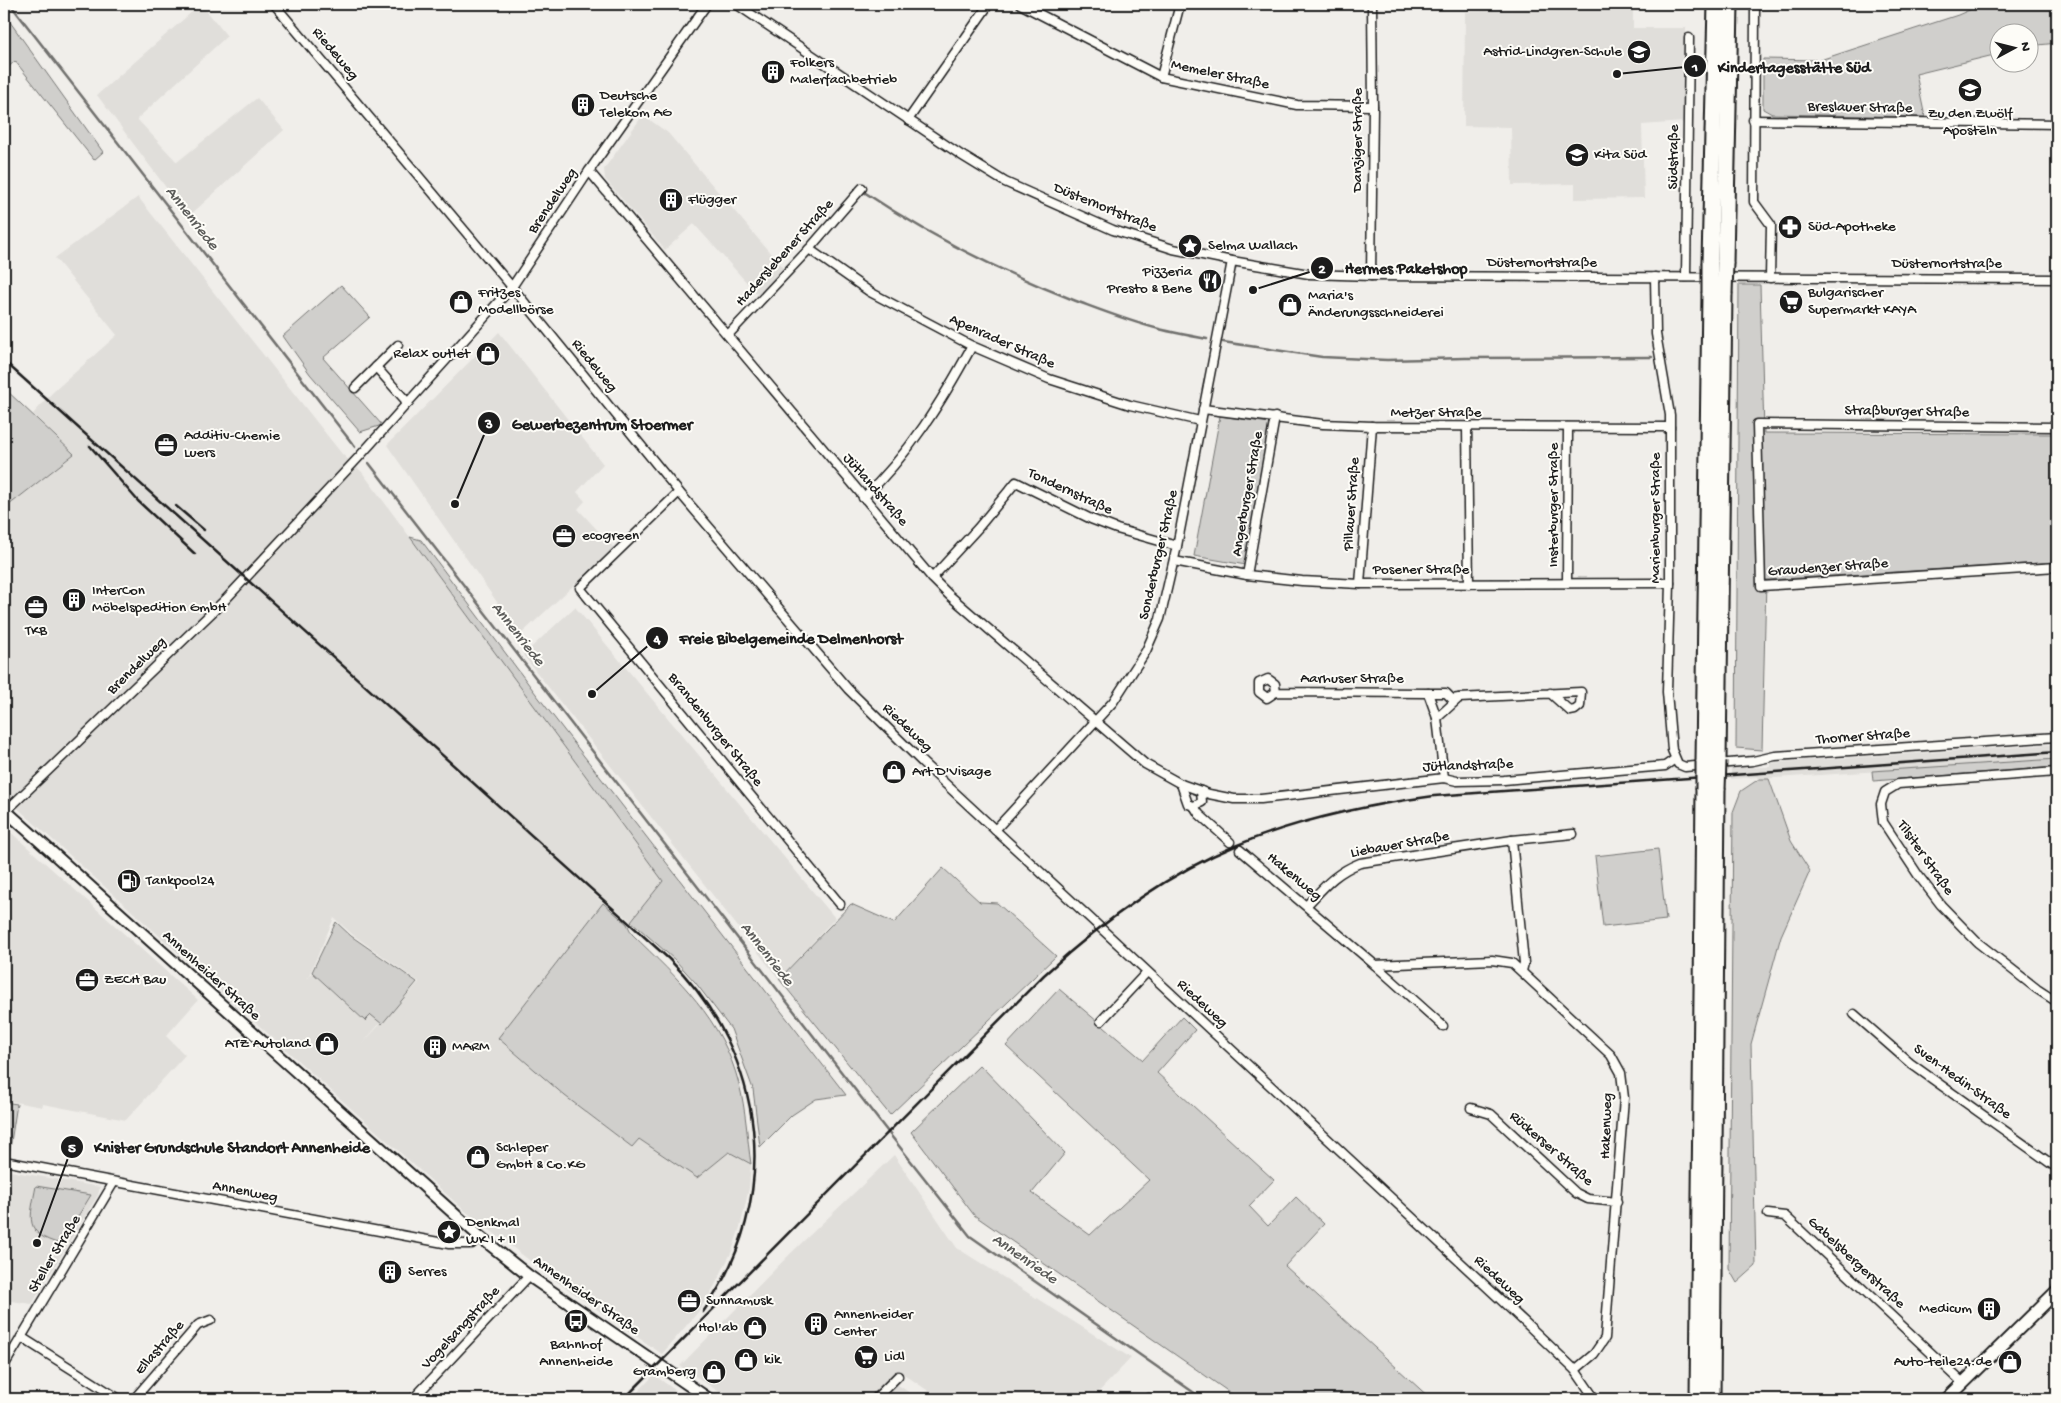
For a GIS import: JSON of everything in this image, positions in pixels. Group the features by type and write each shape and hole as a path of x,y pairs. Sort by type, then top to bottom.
{"highway":[{"path":"1698,1399 1711,761 1717,294 1716,4"},
{"path":"1717,262 1730,4"},
{"path":"1710,789 1712,1399"}],"main road":[{"path":"1947,1399 2057,1291"}],"street":[{"name":"Riedeweg","path":"274,4 512,286 680,492 848,689 995,830 1575,1370 1595,1399"},
{"name":"Brendelweg","path":"4,811 226,599 358,458 512,286 589,171 707,4"},
{"name":"Düsternortstraße","path":"736,4 908,120 1005,182 1114,230 1173,249 1309,274 1371,276 2057,279"},
{"path":"908,120 989,4"},
{"name":"Memeler Straße","path":"1020,4 1161,76 1297,105 1373,106"},
{"path":"1161,76 1180,4"},
{"name":"Danziger Straße","path":"1371,276 1372,4"},
{"path":"1755,4 1754,202 1770,225 1770,278"},
{"name":"Südstraße","path":"1686,277 1689,38"},
{"name":"Breslauer Straße","path":"1753,120 2057,124"},
{"name":"Jütlandstraße","path":"589,171 932,578 949,595 1145,764 1181,784 1234,799 1261,799 1444,778 1457,782 1514,779 1665,766 1675,759"},
{"name":"Haderslebener Straße","path":"728,335 809,249 862,188"},
{"name":"Apenrader Straße","path":"809,249 870,292 972,346 1049,379 1130,405 1200,421"},
{"name":"Sonderburger Straße","path":"995,830 1113,702 1146,651 1160,619 1178,546 1200,421 1232,261"},
{"name":"Marienburger Straße","path":"1654,277 1656,334 1670,415 1670,583 1667,692 1675,759"},
{"path":"355,388 398,345"},
{"path":"863,498 883,480 903,456 947,393 972,346"},
{"path":"376,367 408,402"},
{"name":"Metzer Straße","path":"1203,408 1323,424 1372,426 1670,427"},
{"name":"Angerburger Straße","path":"1247,575 1276,418"},
{"name":"Straßburger Straße","path":"1757,424 2057,427"},
{"name":"Graudenzer Straße","path":"1757,424 1761,586 2057,567"},
{"name":"Pillauer Straße","path":"1360,584 1372,426"},
{"path":"1467,427 1468,584"},
{"name":"Insterburger Straße","path":"1567,583 1568,427"},
{"name":"Tondernstraße","path":"932,578 978,528 1016,482 1092,519 1178,546"},
{"name":"Brandenburger Straße","path":"680,492 580,588 840,904"},
{"name":"Posener Straße","path":"1174,561 1247,575 1302,581 1360,584 1670,583"},
{"name":"Aarhuser Straße","path":"1276,692 1428,692 1446,693 1452,699 1550,694"},
{"path":"1428,692 1437,718 1444,778"},
{"path":"1437,718 1459,698"},
{"name":"Thorner Straße","path":"1675,759 1678,764 1685,767 1753,761 1775,756 2057,737"},
{"name":"Tilsiter Straße","path":"2057,772 1898,784 1885,792 1881,804 1883,822 1918,875 1941,905 1977,942 2037,989 2057,1002"},
{"path":"1181,784 1188,804 1194,806 1199,814 1230,842"},
{"path":"1194,806 1202,802 1201,791"},
{"name":"Annenheider Straße","path":"4,811 479,1236 529,1276 709,1399"},
{"name":"Liebauer Straße","path":"1307,906 1332,878 1360,863 1512,840 1573,834"},
{"path":"1512,840 1524,962 1522,971"},
{"name":"Hakenweg","path":"1240,850 1307,906 1443,1026"},
{"name":"Hakenweg","path":"1375,965 1492,960 1512,963 1611,1055 1621,1073 1624,1098 1605,1338 1594,1354 1575,1370"},
{"path":"1101,1021 1147,972"},
{"name":"Sven-Hedin-Straße","path":"1854,1014 1910,1063 2057,1168"},
{"name":"Rückerser Straße","path":"1471,1108 1491,1114 1576,1193 1588,1199 1617,1202"},
{"name":"Annenweg","path":"4,1161 449,1244 472,1244 479,1236"},
{"name":"Steller Straße","path":"4,1366 114,1182"},
{"name":"Gabelsbergerstraße","path":"1768,1214 1785,1216 1963,1383"},
{"name":"Vogelsangstraße","path":"413,1399 529,1276"},
{"name":"Ellastraße","path":"134,1399 198,1326 211,1320"},
{"path":"21,1338 119,1399"},
{"path":"875,1399 898,1376"}],"shaded area":[{"path":"201,4 227,36 137,119 177,162 257,98 284,130 188,217 97,95"},
{"path":"1983,4 2057,4 2057,43 2038,45 2038,22 1988,22 1988,56 1916,74 1925,117 1772,114 1763,109 1763,59 1820,60 1958,15"},
{"path":"1633,5 1633,28 1686,28 1684,122 1642,125 1644,198 1575,199 1575,184 1512,185 1511,127 1464,126 1465,12"},
{"path":"5,15 103,152 94,160 15,61 4,71"},
{"path":"643,115 668,133 783,268 758,295 694,224 665,250 605,179 604,169"},
{"path":"138,197 342,454 362,472 663,881 631,921 557,860 603,903 498,1038 565,1096 632,1147 639,1139 697,1177 730,1152 751,1164 749,1188 741,1224 732,1251 713,1289 699,1311 662,1354 559,1283 465,1211 4,796 4,509 74,454 33,414 52,393 117,335 55,258","holes":["334,918 353,935 419,982 362,1044 381,1022 371,1014 365,1021 312,972 307,980"]},
{"path":"341,285 370,317 323,358 382,425 360,432 310,374 283,336"},
{"path":"1739,285 1760,285 1764,433 2057,434 2057,562 1766,580 1762,750 1736,748"},
{"path":"499,332 603,464 577,492 585,501 578,509 614,548 520,635 387,445"},
{"path":"4,388 74,454 4,509"},
{"path":"1220,416 1269,423 1246,565 1194,556"},
{"path":"410,537 421,540 536,694 846,1095 816,1099 792,1115 760,1147 753,1089 731,1029 695,982 675,960 631,921 663,881"},
{"path":"575,607 835,918 779,979 523,655"},
{"path":"2057,744 2057,759 1759,779 1757,777 1731,779 1731,768 1770,767 1770,763"},
{"path":"2057,759 2057,767 1873,781 1872,771"},
{"path":"1759,779 1769,779 1791,841 1810,871 1781,936 1751,1044 1756,1266 1737,1283 1729,1269 1733,812 1741,791"},
{"path":"6,828 198,1000 166,1036 185,1055 126,1120 43,1104 42,1107 4,1100 4,830"},
{"path":"1658,849 1666,920 1603,927 1595,856"},
{"path":"943,868 980,902 997,903 1056,956 890,1115 779,979 851,904 894,923"},
{"path":"603,903 627,924 632,934 697,1001 722,1039 739,1084 751,1164 729,1152 697,1178 639,1139 632,1147 565,1096 498,1038"},
{"path":"336,922 351,936 417,982 382,1024 371,1015 365,1021 312,972"},
{"path":"1059,989 1143,1060 1182,1017 1195,1030 1157,1073 1274,1180 1249,1206 1268,1226 1296,1197 1324,1224 1285,1266 1431,1399 1239,1399 974,1215 911,1132 980,1065 1065,1153 1032,1193 1090,1235 1149,1180 1006,1046"},
{"path":"4,1102 17,1104 9,1155 4,1154"},
{"path":"894,1155 957,1248 1131,1358 1092,1399 940,1399 898,1370 889,1379 919,1399 730,1399 680,1366 790,1254"},
{"path":"4,1170 100,1187 98,1195 32,1304 4,1300"},
{"path":"36,1186 91,1195 61,1244 49,1240 35,1230 31,1216"},
{"path":"654,1375 675,1390 666,1399 631,1399"}],"waterway":[{"name":"Annenriede","path":"10,4 355,447"},
{"path":"864,192 941,239 994,266 1048,290 1138,323 1207,339"},
{"path":"1223,342 1322,357 1387,360 1652,357"},
{"name":"Annenriede","path":"369,463 970,1236 1203,1399"}],"railway":[{"path":"4,361 669,959 702,997 727,1039 744,1084 753,1130 754,1176 746,1223 729,1268 703,1312"},
{"path":"90,446 138,501 195,554"},
{"path":"176,506 204,530"},
{"path":"624,1399 1044,975 1088,937 1135,902 1184,871 1235,846 1259,836 1333,814 1434,796 2057,752"}],"place":[{"name":"Astrid-Lindgren-Schule","path":"1639,52"},
{"name":"Folkers Malerfachbetrieb","path":"773,72"},
{"name":"Kindertagesstätte Süd","path":"1617,74"},
{"name":"Zu den Zwölf Aposteln","path":"1970,90"},
{"name":"Deutsche Telekom AG","path":"583,105"},
{"name":"Kita Süd","path":"1577,155"},
{"name":"Flügger","path":"671,200"},
{"name":"Süd-Apotheke","path":"1790,227"},
{"name":"Selma Wallach","path":"1190,246"},
{"name":"Pizzeria Presto & Bene","path":"1210,281"},
{"name":"Hermes Paketshop","path":"1253,290"},
{"name":"Fritzes Modellbörse","path":"461,302"},
{"name":"Bulgarischer Supermarkt KAYA","path":"1791,302"},
{"name":"Maria's Änderungsschneiderei","path":"1290,305"},
{"name":"Relax outlet","path":"488,354"},
{"name":"Additiv-Chemie Luers","path":"166,445"},
{"name":"Gewerbezentrum Stoermer","path":"455,504"},
{"name":"ecogreen","path":"564,536"},
{"name":"InterCon Möbelspedition GmbH","path":"74,600"},
{"name":"TKB","path":"36,607"},
{"name":"Freie Bibelgemeinde Delmenhorst","path":"592,694"},
{"name":"Art D'Visage","path":"894,772"},
{"name":"Tankpool24","path":"129,881"},
{"name":"ZECH Bau","path":"87,980"},
{"name":"ATZ Autoland","path":"327,1044"},
{"name":"MARM","path":"435,1047"},
{"name":"Schleper GmbH & Co.KG","path":"478,1157"},
{"name":"Denkmal WK I + II","path":"449,1232"},
{"name":"Knister Grundschule Standort Annenheide","path":"37,1243"},
{"name":"Serres","path":"390,1272"},
{"name":"Sunnamusk","path":"689,1301"},
{"name":"Medicum","path":"1989,1309"},
{"name":"Bahnhof Annenheide","path":"576,1321"},
{"name":"Annenheider Center","path":"816,1324"},
{"name":"Hol'ab","path":"755,1328"},
{"name":"Lidl","path":"866,1357"},
{"name":"kik","path":"746,1360"},
{"name":"Auto-teile24.de","path":"2010,1362"},
{"name":"Gramberg","path":"714,1372"}]}
